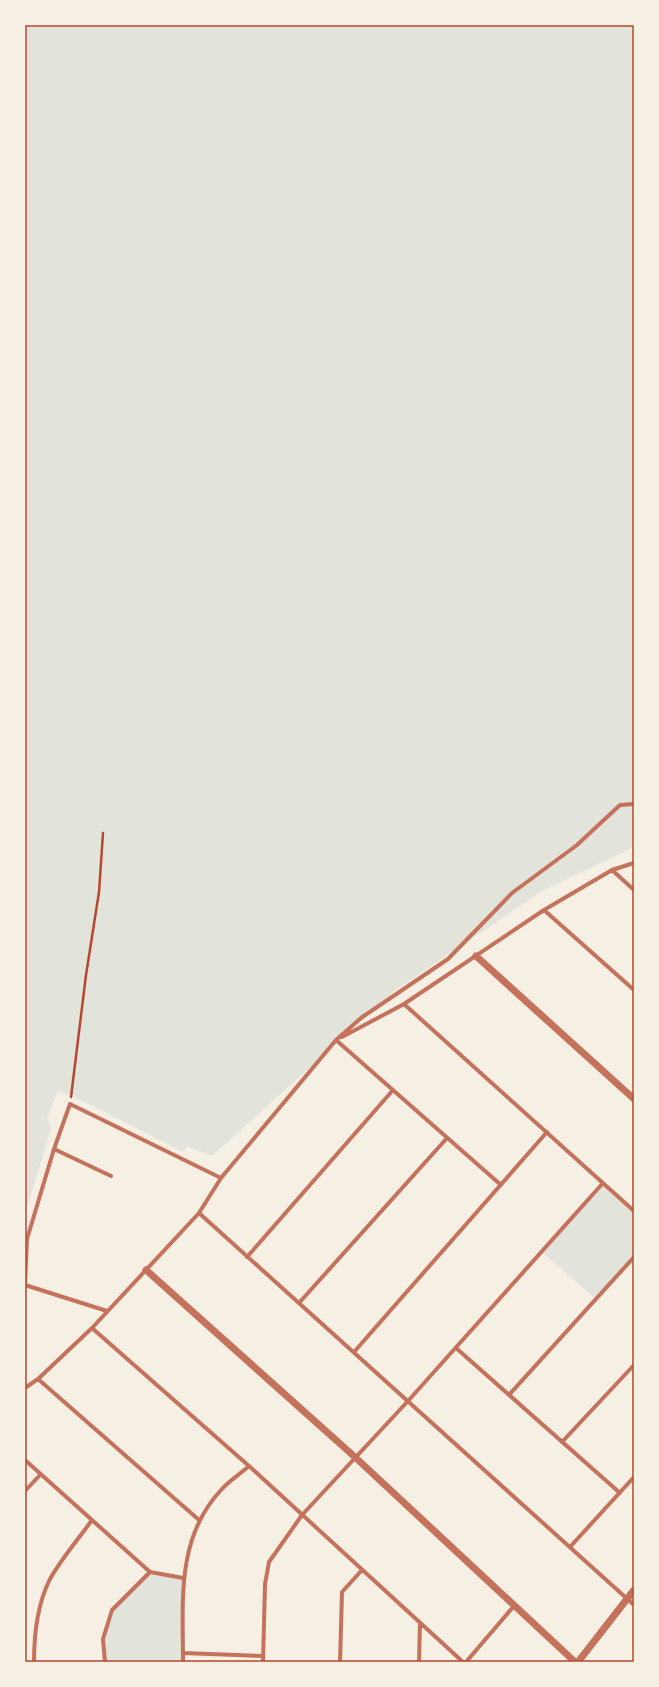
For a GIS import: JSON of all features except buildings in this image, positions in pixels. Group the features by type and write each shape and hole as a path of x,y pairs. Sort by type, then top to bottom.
{"street":[{"path":"25,1388 38,1379 92,1328 199,1213 221,1178 336,1040 360,1018 448,959 512,893 578,845 620,805 634,804"},
{"path":"336,1040 404,1004 544,910 612,870 634,863"},
{"path":"612,870 634,890"},
{"path":"544,910 634,990"},
{"path":"476,956 634,1099"},
{"path":"404,1004 634,1211"},
{"path":"336,1040 501,1185"},
{"path":"247,1257 393,1090"},
{"path":"107,1311 25,1285 27,1239 54,1149 70,1104 221,1178"},
{"path":"354,1352 547,1132"},
{"path":"298,1303 447,1138"},
{"path":"54,1149 111,1176"},
{"path":"263,1662 265,1584 269,1562 302,1515 408,1401 603,1183"},
{"path":"630,1207 634,1203"},
{"path":"199,1213 634,1605"},
{"path":"509,1395 634,1257"},
{"path":"146,1270 356,1458 575,1662"},
{"path":"92,1328 249,1466 463,1662"},
{"path":"456,1348 620,1493"},
{"path":"562,1442 634,1365"},
{"path":"38,1379 200,1520"},
{"path":"25,1460 150,1572 183,1578"},
{"path":"183,1662 183,1578 188,1548 200,1520 221,1490 249,1466"},
{"path":"25,1491 41,1474"},
{"path":"570,1548 634,1477"},
{"path":"34,1662 34,1638 38,1614 50,1579 92,1520"},
{"path":"340,1662 342,1592 362,1570"},
{"path":"105,1662 103,1639 112,1610 150,1572"},
{"path":"578,1662 634,1590"},
{"path":"466,1662 514,1606"},
{"path":"419,1662 420,1623"},
{"path":"183,1653 263,1656"}],"path":[{"path":"70,1104 86,975 99,892 103,833"}],"shaded area":[{"path":"25,25 634,25 634,847 544,890 394,991 212,1156 187,1146 183,1152 87,1103 58,1091 47,1118 51,1128 25,1215"},
{"path":"603,1183 634,1211 634,1257 596,1299 542,1252"},
{"path":"150,1572 183,1578 183,1662 105,1662 103,1639 112,1610"}]}
